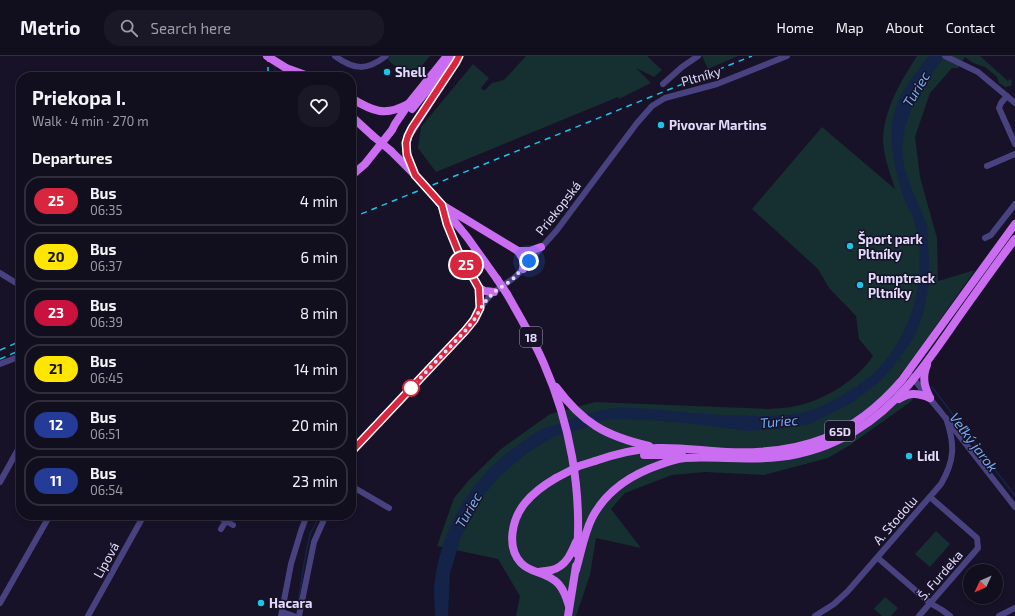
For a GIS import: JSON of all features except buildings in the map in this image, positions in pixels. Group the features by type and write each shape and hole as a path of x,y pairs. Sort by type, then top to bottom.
{"main road":[{"path":"267,56 292,72"},
{"path":"392,130 394,124 410,102 447,56"},
{"path":"356,172 365,164 444,69 458,56"},
{"path":"418,178 407,155 406,149 408,136 456,62 458,56"},
{"path":"286,68 290,72"},
{"path":"286,68 297,72"},
{"path":"356,101 368,108 383,112 399,109 410,102"},
{"name":"18","path":"356,121 391,151 442,205 497,279 538,349 562,414 570,444 576,487 578,539 576,570 569,612"},
{"path":"442,205 518,251 524,261 523,269"},
{"path":"442,205 447,224 458,251 479,288 480,308"},
{"name":"65D","path":"709,458 752,459 807,452 848,435 873,419 891,404 1015,224"},
{"name":"65D","path":"658,448 753,452 780,450 805,445 835,434 864,417 928,361 1015,239"},
{"path":"518,251 530,251 541,247"},
{"path":"479,288 485,292 494,292"},
{"path":"928,361 923,377 926,390 930,398"},
{"path":"551,381 578,414 602,430 628,442 658,448"},
{"path":"891,404 909,394 918,394 930,398"},
{"path":"569,612 565,594 560,584 539,572 531,570 516,556 512,546 513,531 519,513 524,504 538,489 575,468 624,452 658,448"},
{"path":"615,455 658,454 709,458"},
{"path":"576,570 587,529 598,508 614,489 637,474 665,463 684,458 709,458"},
{"path":"539,572 553,570 561,566 567,559 578,539"}],"street":[{"path":"335,56 348,65 362,66 372,65 386,56"},
{"path":"663,84 682,67 698,56"},
{"name":"Pltníky","path":"665,98 722,82 787,56"},
{"path":"945,56 978,72 1015,103"},
{"path":"1007,96 1000,103 998,108 1015,144"},
{"name":"Priekopská","path":"356,447 465,331 474,320 480,308 494,292 512,280 523,269 573,208 642,116 652,106 665,98"},
{"path":"987,166 1015,154"},
{"path":"985,238 990,235 1015,204"},
{"path":"0,273 16,283"},
{"path":"0,364 16,358"},
{"path":"911,376 1015,506"},
{"name":"A. Stodolu","path":"815,616 841,598 878,558 945,477 952,455 953,442 946,418"},
{"path":"0,482 16,453"},
{"path":"356,489 389,508"},
{"name":"Š. Furdeka","path":"919,616 978,548 977,538 930,497"},
{"path":"0,603 47,520"},
{"name":"Lipová","path":"88,616 141,520"},
{"path":"293,616 282,614 288,574 298,538 305,520"},
{"path":"300,616 307,569 314,542 324,520"},
{"path":"221,529 226,521 234,525"},
{"path":"878,558 930,603 950,616"},
{"path":"1000,616 1015,608"}],"green space":[{"path":"390,56 430,56 420,68 401,70 390,62 388,59"},
{"path":"526,56 647,56 662,70 654,77 636,68 651,83 619,99 618,97 436,172 418,148 421,127 473,64 489,78 481,88 484,91 492,83 504,80"},
{"path":"702,56 738,56 708,69"},
{"path":"917,56 980,56 1008,81 1010,79 1012,81 1011,86 1005,87 999,83 997,77 985,67 973,63 965,57 958,68 952,68 930,93 915,137 920,177 937,238 938,281 975,270 897,379 913,400 850,445 828,458 764,475 705,472 672,475 625,493 611,509 641,548 596,538 590,575 576,616 516,616 520,596 498,559 437,546 454,498 469,480 501,449 550,414 595,402 768,409 796,406 818,399 839,388 858,373 873,356 859,339 856,316 829,288 818,269 752,209 822,127 895,189 884,151 884,127 890,105 905,75"},
{"path":"936,531 950,544 930,567 915,554"},
{"path":"885,597 898,608 891,616 882,616 874,609"}],"water":[{"name":"Turiec","path":"929,56 945,56 926,82 912,107 905,127 902,147 904,167 927,225 930,280 923,314 915,336 889,372 877,384 850,404 810,424 778,429 746,431 696,424 614,419 601,421 582,429 555,436 526,454 500,476 482,497 461,537 450,573 448,616 435,616 434,593 439,559 453,520 463,502 475,485 504,455 538,431 593,412 615,408 770,416 802,413 835,400 861,383 879,368 892,352 902,335 916,297 919,278 920,258 918,237 913,217 905,201 897,173 891,134 892,124 901,96 911,79"}],"waterway":[{"path":"275,64 275,72"},
{"name":"Veľký jarok","path":"897,358 902,360"},
{"name":"Veľký jarok","path":"932,387 1015,496"},
{"path":"297,612 310,534 317,520"}],"railway":[{"path":"268,56 268,72"},
{"path":"356,216 752,56"},
{"path":"0,350 16,343"},
{"path":"0,359 16,352"}],"bus line":[{"name":"25","path":"356,447 465,331 474,320 480,308 479,288 458,251 447,224 442,205 415,175 406,149 408,136 412,128 459,56"}],"place":[{"name":"Shell","path":"387,72"},
{"name":"Pivovar Martins","path":"661,125"},
{"name":"Šport park Pltníky","path":"850,246"},
{"name":"Pumptrack Pltníky","path":"860,285"},
{"name":"Lidl","path":"909,456"},
{"name":"Hacara","path":"261,603"}],"route":[{"path":"411,388 465,331 474,320 480,308 494,292 512,280 529,261"}]}
